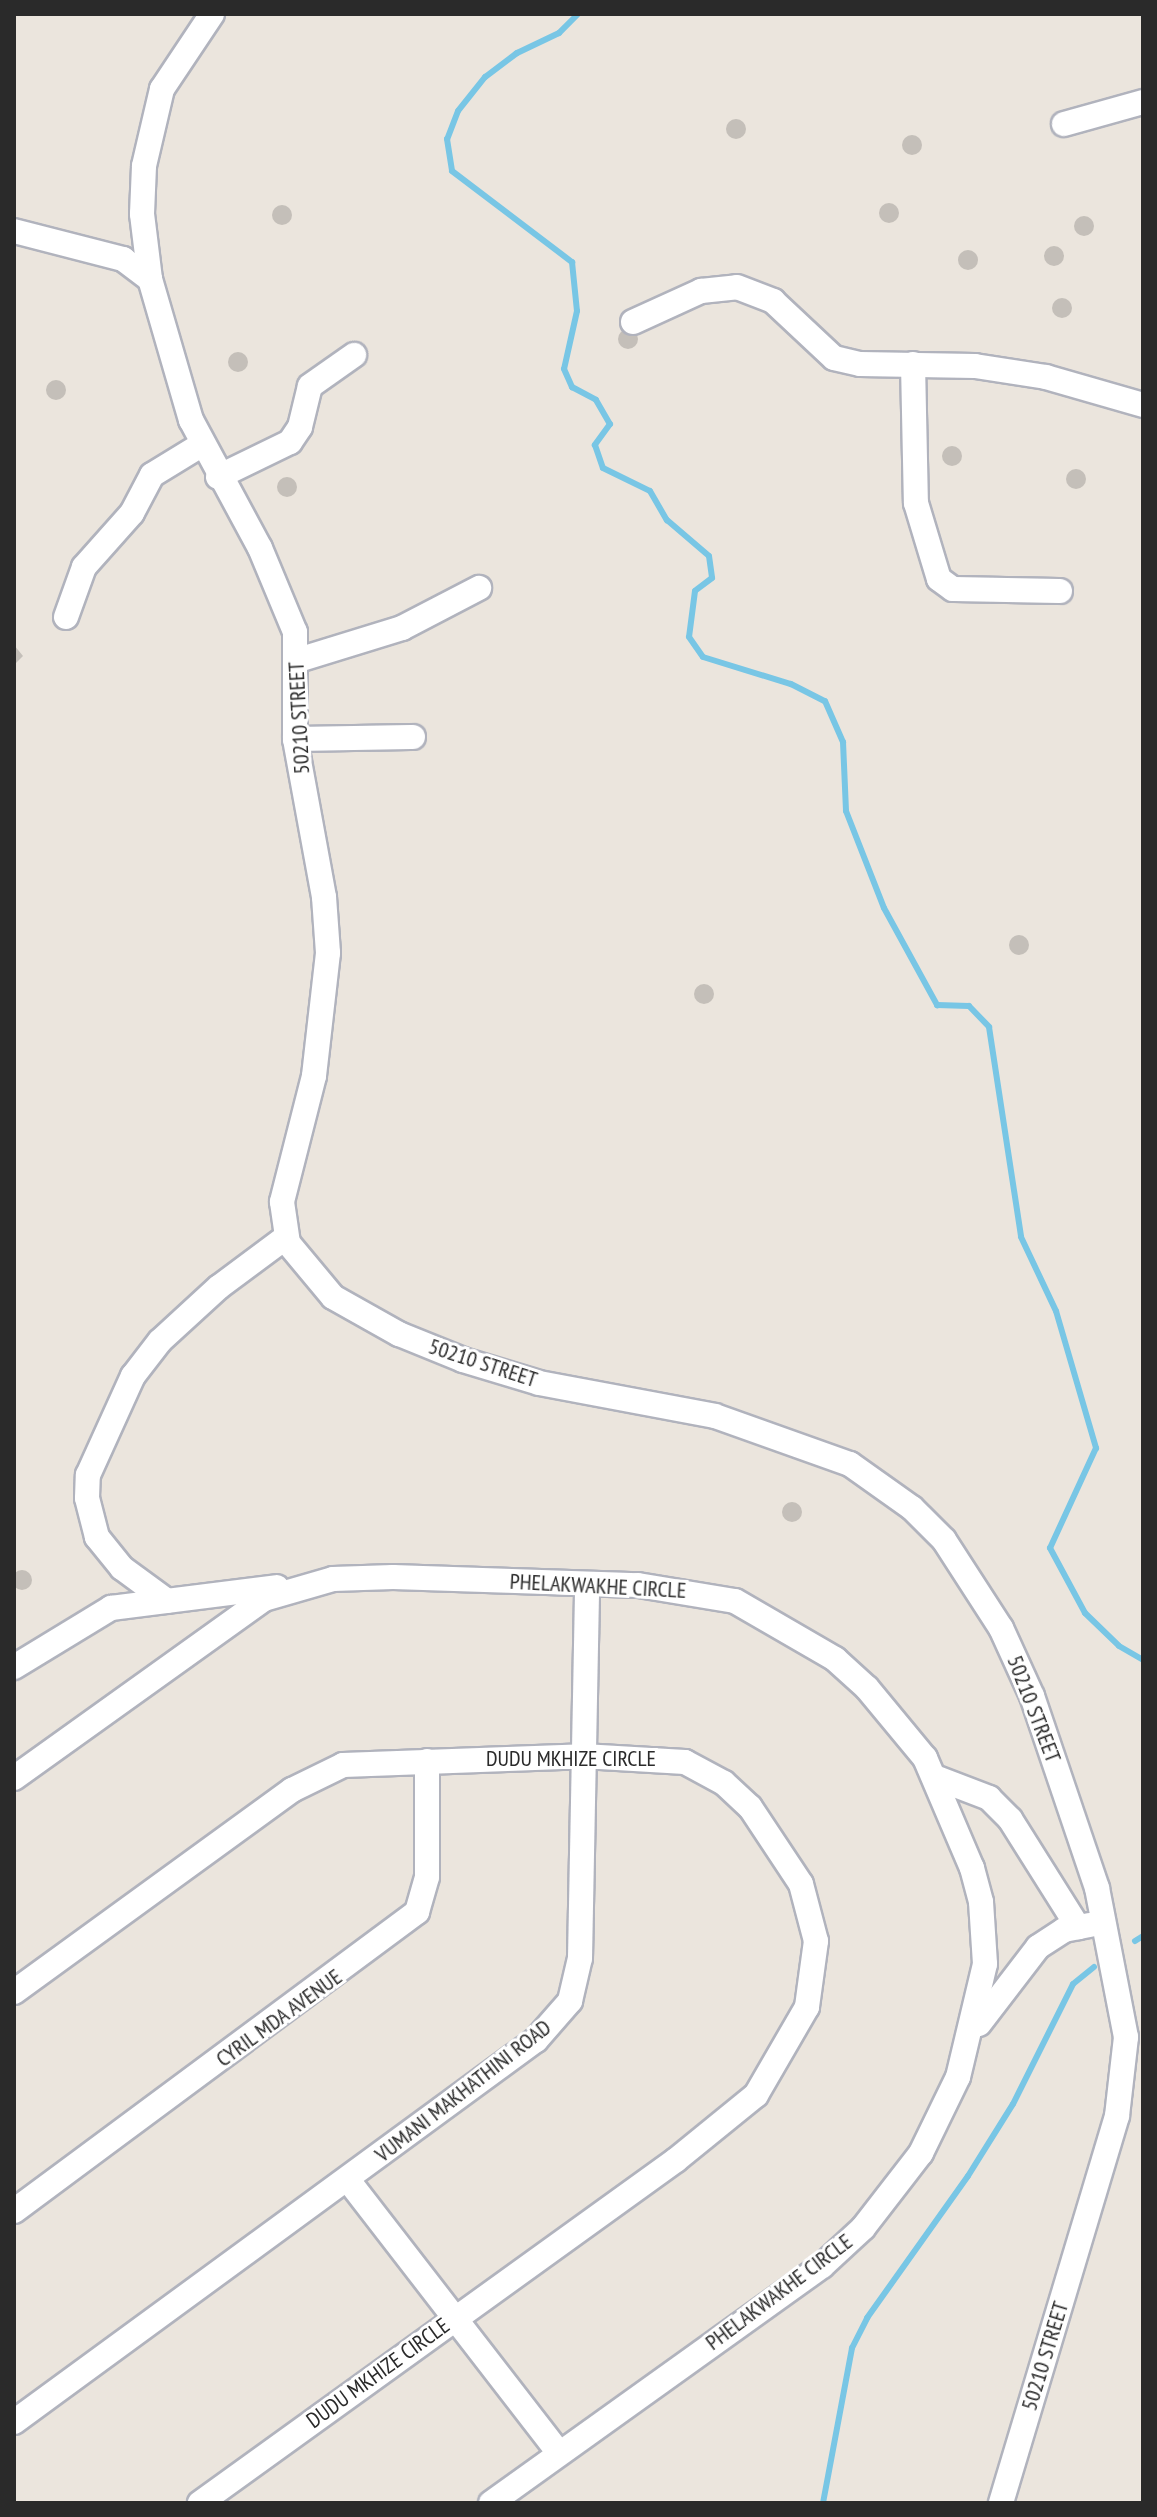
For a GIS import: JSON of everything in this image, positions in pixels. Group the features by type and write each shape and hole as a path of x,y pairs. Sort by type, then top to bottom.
{"street":[{"name":"50210 STREET","path":"212,14 162,89 153,116 142,214 150,279 201,445 289,609 295,661 295,739 324,897 328,953 314,1076 282,1202 286,1237 294,1256 333,1297 399,1334 539,1383 687,1410 782,1438 850,1464 912,1508 964,1568 1020,1668 1093,1874 1126,2037 1133,2088 1001,2503"},
{"path":"1064,124 1143,102"},
{"path":"14,231 123,259 150,279"},
{"path":"633,322 701,291 737,287 773,301 834,358 860,364 975,366 1058,379 1143,405"},
{"path":"218,477 290,442 300,427 310,386 354,355"},
{"path":"913,364 916,503 939,579 953,589 1060,591"},
{"path":"66,617 84,567 132,513 152,475 201,445"},
{"path":"295,661 402,628 479,588"},
{"path":"295,739 413,737"},
{"path":"167,1601 122,1568 102,1545 90,1516 88,1475 133,1376 160,1341 219,1287 286,1237"},
{"name":"PHELAKWAKHE CIRCLE","path":"14,1778 245,1611 302,1584 393,1577 679,1588 763,1613 835,1659 867,1688 937,1778 981,1902 985,1964 973,2032 921,2153 863,2228 822,2266 558,2452 491,2503"},
{"path":"14,1667 94,1614 167,1601 302,1584"},
{"name":"VUMANI MAKHATHINI ROAD","path":"14,2422 536,2040 570,2001 580,1958 587,1585"},
{"name":"DUDU MKHIZE CIRCLE","path":"14,1992 316,1776 343,1765 583,1756 685,1762 724,1783 750,1807 801,1884 816,1941 807,2007 775,2069 733,2118 200,2503"},
{"name":"CYRIL MDA AVENUE","path":"14,2211 417,1912 427,1877 427,1761"},
{"path":"937,1778 989,1798 1010,1819 1078,1927"},
{"path":"973,2032 1038,1947 1052,1935 1104,1923"},
{"path":"348,2180 558,2452"}],"building":[{"path":"736,119 743,122 746,129 743,136 736,139 729,136 726,129 729,122"},
{"path":"912,135 919,138 922,145 919,152 912,155 905,152 902,145 905,138"},
{"path":"889,203 896,206 899,213 896,220 889,223 882,220 879,213 882,206"},
{"path":"282,205 289,208 292,215 289,222 282,225 275,222 272,215 275,208"},
{"path":"1084,216 1091,219 1094,226 1091,233 1084,236 1077,233 1074,226 1077,219"},
{"path":"1054,246 1061,249 1064,256 1061,263 1054,266 1047,263 1044,256 1047,249"},
{"path":"968,250 975,253 978,260 975,267 968,270 961,267 958,260 961,253"},
{"path":"1062,298 1069,301 1072,308 1069,315 1062,318 1055,315 1052,308 1055,301"},
{"path":"628,329 635,332 638,339 635,346 628,349 621,346 618,339 621,332"},
{"path":"238,352 245,355 248,362 245,369 238,372 231,369 228,362 231,355"},
{"path":"56,380 63,383 66,390 63,397 56,400 49,397 46,390 49,383"},
{"path":"952,446 959,449 962,456 959,463 952,466 945,463 942,456 945,449"},
{"path":"1076,469 1083,472 1086,479 1083,486 1076,489 1069,486 1066,479 1069,472"},
{"path":"287,477 294,480 297,487 294,494 287,497 280,494 277,487 280,480"},
{"path":"14,645 23,656 14,665"},
{"path":"1019,935 1026,938 1029,945 1026,952 1019,955 1012,952 1009,945 1012,938"},
{"path":"704,984 711,987 714,994 711,1001 704,1004 697,1001 694,994 697,987"},
{"path":"792,1502 799,1505 802,1512 799,1519 792,1522 785,1519 782,1512 785,1505"},
{"path":"22,1570 29,1573 32,1580 29,1587 22,1590 15,1587 12,1580 15,1573"}],"waterway":[{"path":"578,14 559,33 517,53 485,77 458,111 447,139 452,171 572,262 577,311 564,369 572,387 596,400 610,424 595,445 603,468 650,491 667,520 709,556 712,578 695,591 689,637 703,657 791,684 825,701 843,742 846,811 884,908 937,1005 969,1006 989,1027 1021,1237 1056,1311 1096,1448 1050,1548 1085,1613 1119,1646 1143,1660"},
{"path":"1135,1941 1143,1936"},
{"path":"823,2503 852,2348 867,2318 968,2176 1013,2104 1073,1984 1094,1967"}]}
